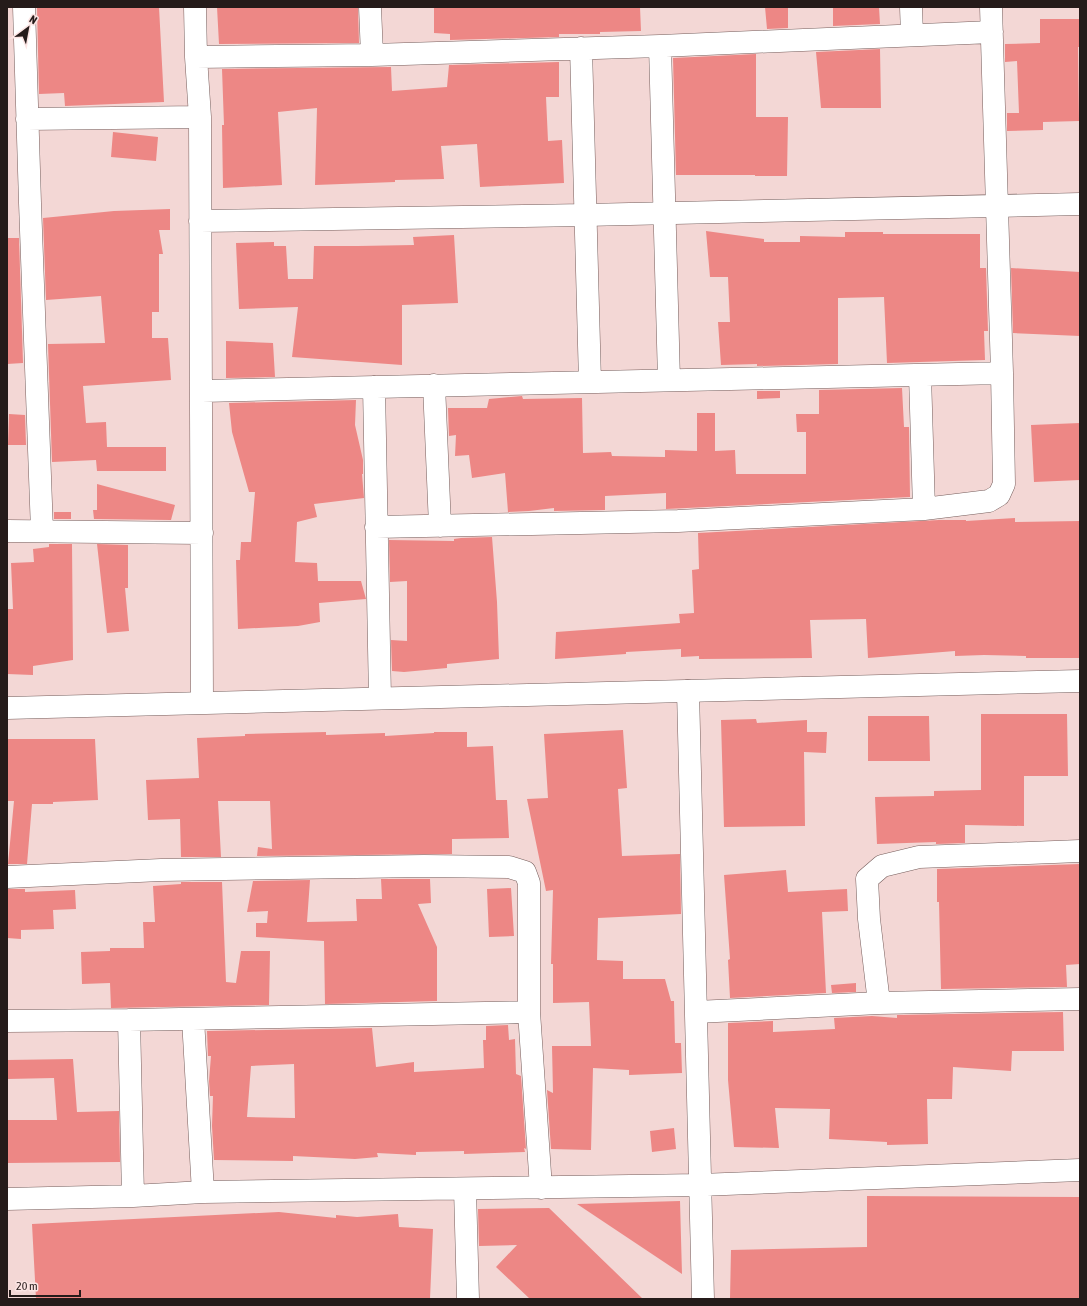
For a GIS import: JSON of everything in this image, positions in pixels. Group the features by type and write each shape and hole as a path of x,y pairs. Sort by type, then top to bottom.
{"street":[{"path":"24,7 42,531"},
{"path":"195,7 196,58 200,117 202,702"},
{"path":"370,7 372,56"},
{"path":"911,7 912,35"},
{"path":"376,527 678,521 924,509 989,501 999,495 1004,484 991,7"},
{"path":"196,58 372,56 992,32"},
{"path":"660,46 668,380"},
{"path":"581,48 590,382"},
{"path":"27,119 200,117"},
{"path":"200,222 664,214 1080,204"},
{"path":"202,391 1002,373"},
{"path":"920,375 924,509"},
{"path":"434,386 440,526"},
{"path":"374,387 380,698"},
{"path":"7,531 202,533"},
{"path":"7,708 1080,681"},
{"path":"688,691 703,1299"},
{"path":"879,1003 869,919 867,879 882,866 919,857 1080,852"},
{"path":"7,877 169,870 424,866 509,867 524,872 529,883 529,1012 541,1188"},
{"path":"696,1012 879,1003 1080,999"},
{"path":"7,1021 193,1019 529,1012"},
{"path":"193,1019 204,1192"},
{"path":"128,1020 133,1196"},
{"path":"7,1198 133,1196 204,1192 700,1185 1080,1170"},
{"path":"465,1189 468,1299"}],"building":[{"path":"37,7 159,7 164,102 65,106 64,93 39,94"},
{"path":"217,7 358,7 359,43 219,44"},
{"path":"434,7 640,7 641,31 600,32 600,34 559,34 559,37 450,40 450,34 434,33"},
{"path":"765,7 788,7 788,28 767,29"},
{"path":"833,7 879,7 880,24 833,26"},
{"path":"1040,19 1080,19 1080,47 1078,47 1079,121 1043,122 1043,130 1007,131 1007,113 1019,113 1017,61 1005,62 1005,44 1040,43"},
{"path":"880,49 881,108 821,108 816,52"},
{"path":"756,54 756,117 788,117 787,176 676,175 673,58"},
{"path":"559,62 559,97 546,97 548,141 562,140 564,183 480,187 477,144 441,146 444,179 395,180 395,182 315,185 317,108 278,112 282,185 223,188 222,125 224,125 222,69 391,67 392,91 447,87 449,65"},
{"path":"113,132 158,137 156,161 111,157"},
{"path":"170,209 170,230 159,230 163,254 159,254 159,312 152,312 152,338 168,338 171,380 83,386 86,423 106,422 107,447 166,447 166,471 97,471 96,460 52,462 48,344 105,343 101,296 46,300 43,218 114,211"},
{"path":"706,231 764,239 764,242 800,242 800,236 845,237 845,232 883,232 883,234 980,234 980,268 986,268 988,331 984,331 985,360 887,363 884,297 838,298 838,364 757,366 757,364 721,365 718,322 730,322 728,277 710,277"},
{"path":"454,235 458,303 402,305 402,365 292,357 298,307 239,309 236,243 274,242 274,246 286,246 288,279 313,279 314,246 414,245 413,237"},
{"path":"7,238 19,238 23,363 7,364"},
{"path":"1011,268 1080,272 1080,336 1013,333"},
{"path":"226,341 273,343 275,377 226,378"},
{"path":"902,388 904,427 909,427 910,497 666,509 666,493 605,496 605,510 554,511 554,508 508,512 505,473 472,478 469,455 455,456 456,435 449,436 448,408 487,408 489,399 522,396 523,399 582,398 583,453 611,452 612,456 665,457 665,450 697,451 697,413 715,413 715,451 735,450 736,474 806,474 806,432 797,432 796,414 819,414 819,390"},
{"path":"757,391 780,391 780,398 757,399"},
{"path":"356,400 355,425 363,460 362,474 364,498 314,504 317,517 297,522 295,562 317,563 318,581 361,581 366,599 319,603 320,622 298,626 238,629 236,560 240,560 241,542 251,542 255,492 249,492 232,432 229,403"},
{"path":"9,414 25,415 26,445 8,445"},
{"path":"1080,423 1080,480 1034,482 1031,425"},
{"path":"97,484 175,505 171,520 94,519 93,510 97,510"},
{"path":"54,512 71,512 71,519 54,519"},
{"path":"1015,518 1015,522 1080,521 1080,658 1026,658 1026,656 984,655 955,656 955,651 868,658 866,619 810,620 812,658 699,659 699,656 681,657 681,649 626,652 626,654 555,659 556,632 680,623 679,614 694,613 692,570 699,569 698,533 939,520 966,521"},
{"path":"492,537 497,602 499,659 447,664 447,668 404,672 392,671 391,640 407,641 407,581 390,582 389,540 454,541 454,539 461,538"},
{"path":"49,544 72,544 73,660 33,666 33,675 7,674 7,609 13,609 11,563 34,562 33,549 49,547"},
{"path":"97,544 128,545 128,588 125,588 129,631 107,633"},
{"path":"981,714 1067,714 1068,776 1024,776 1024,826 965,825 965,843 936,844 936,842 877,844 875,797 934,796 934,791 981,790"},
{"path":"868,716 929,716 930,761 868,761"},
{"path":"756,719 757,723 807,720 807,732 827,732 826,753 804,752 805,826 724,827 721,720"},
{"path":"623,730 627,788 618,789 622,856 680,854 681,914 598,918 597,960 623,961 623,979 665,979 671,1001 674,1001 675,1043 681,1043 682,1073 629,1075 629,1070 593,1068 591,1150 551,1149 547,1090 553,1093 552,1046 591,1046 589,1002 553,1003 553,964 551,964 553,890 546,891 527,799 548,798 544,734"},
{"path":"326,732 326,735 385,733 385,736 434,732 467,732 467,747 493,746 496,800 507,800 509,838 452,839 452,854 257,856 258,847 272,849 270,801 218,801 221,857 181,857 180,819 148,820 146,780 199,778 197,738 245,736 245,734"},
{"path":"7,739 95,739 98,800 53,802 53,804 32,804 27,864 8,864 14,801 7,801"},
{"path":"1080,864 1080,964 1066,965 1067,987 941,989 937,869"},
{"path":"786,870 788,892 847,889 848,911 822,912 826,993 730,998 728,960 730,959 724,875"},
{"path":"381,879 430,879 431,903 418,904 437,947 437,1001 325,1004 324,941 256,937 256,923 267,923 268,911 247,912 253,881 310,880 307,922 357,921 356,899 382,899"},
{"path":"181,882 222,882 226,982 236,983 241,951 270,951 269,1005 111,1008 110,983 82,984 81,952 110,951 110,948 144,948 143,922 155,922 153,886 181,884"},
{"path":"511,888 514,936 489,937 487,889"},
{"path":"7,889 25,889 25,892 75,890 76,909 53,910 54,929 21,930 21,939 7,938"},
{"path":"856,983 856,992 832,993 831,985"},
{"path":"1063,1012 1064,1051 1012,1051 1011,1071 953,1067 952,1099 927,1099 928,1144 887,1145 887,1142 829,1139 830,1109 775,1108 779,1148 734,1147 728,1080 728,1023 773,1021 773,1032 835,1029 834,1018 872,1016 897,1018 897,1015"},
{"path":"508,1025 509,1040 515,1039 516,1074 521,1076 525,1152 464,1154 464,1151 416,1152 416,1155 377,1153 378,1157 355,1159 293,1156 293,1161 214,1160 212,1126 213,1096 210,1096 209,1081 211,1056 208,1056 207,1031 372,1028 376,1067 414,1062 414,1072 484,1068 483,1040 486,1040 486,1026","holes":["294,1064 295,1118 247,1117 251,1066"]},
{"path":"73,1059 77,1112 119,1111 120,1162 7,1163 7,1120 57,1120 54,1078 7,1079 7,1060"},
{"path":"674,1128 676,1149 652,1152 650,1131"},
{"path":"867,1196 1080,1197 1080,1299 730,1299 731,1250 867,1247"},
{"path":"680,1201 682,1274 577,1204"},
{"path":"549,1208 643,1299 530,1299 496,1267 517,1245 479,1246 478,1209"},
{"path":"279,1212 336,1218 336,1215 357,1217 398,1214 399,1227 433,1229 430,1299 36,1299 32,1224"}]}
